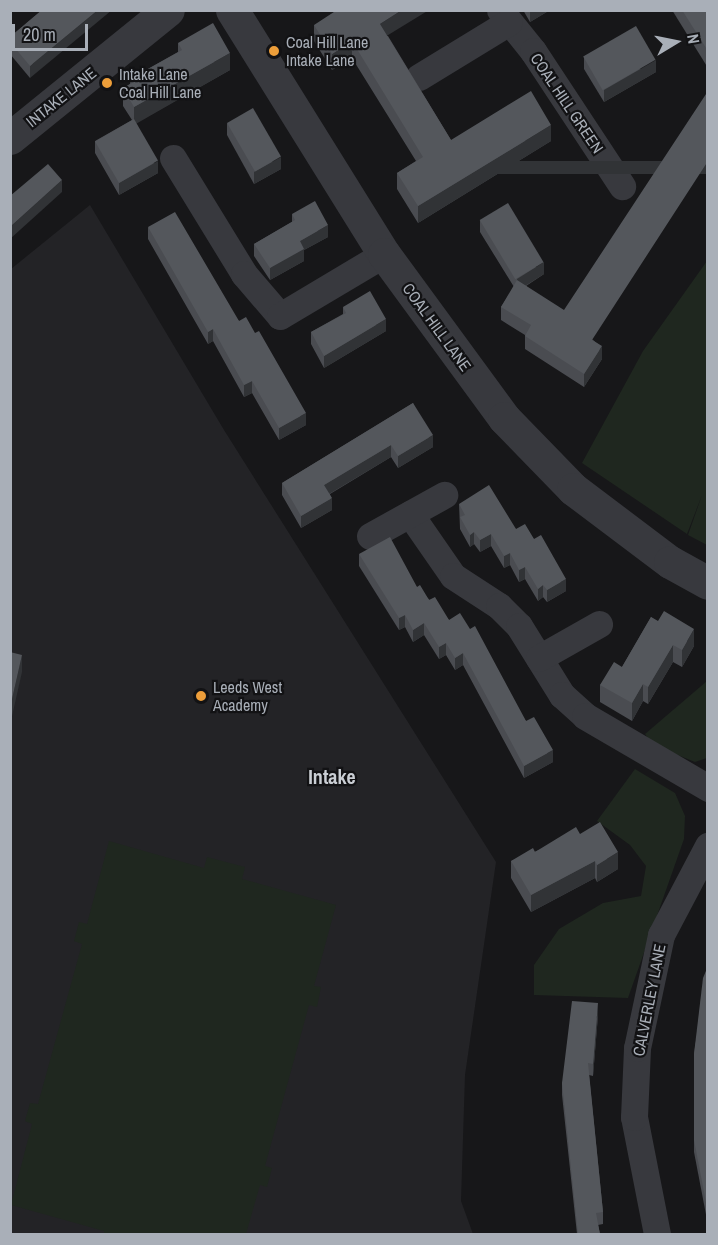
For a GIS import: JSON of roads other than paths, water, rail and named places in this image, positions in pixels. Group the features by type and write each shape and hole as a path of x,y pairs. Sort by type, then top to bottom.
{"street":[{"name":"INTAKE LANE","path":"10,138 168,10"},
{"name":"COAL HILL LANE","path":"232,10 384,254 504,418 573,489 670,562 708,583"},
{"name":"COAL HILL GREEN","path":"419,77 504,16 622,186"},
{"path":"173,158 244,274 280,316 384,254"},
{"path":"370,536 444,495"},
{"path":"410,514 453,576 499,606 519,626 562,694 585,716 708,788"},
{"path":"539,658 599,624"},
{"name":"CALVERLEY LANE","path":"657,1234 634,1117 637,1048 661,934 708,846"}],"place":[{"name":"Coal Hill Lane Intake Lane","path":"274,51"},
{"name":"Intake Lane Coal Hill Lane","path":"107,83"},
{"name":"Leeds West Academy","path":"201,696"}],"district":[{"name":"Intake","path":"332,776"}]}
